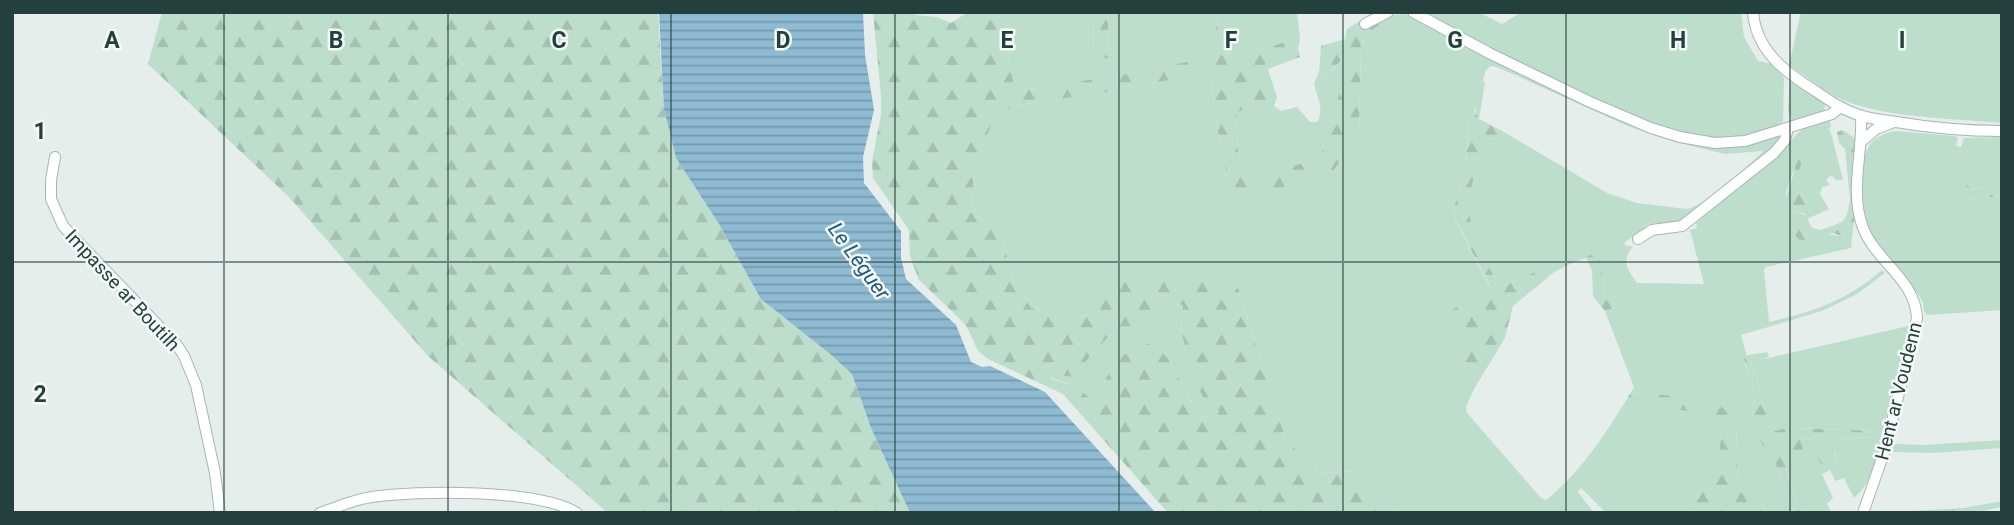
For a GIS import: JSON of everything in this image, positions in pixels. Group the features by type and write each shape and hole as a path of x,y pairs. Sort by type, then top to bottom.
{"street":[{"path":"1365,24 1388,12"},
{"path":"1413,12 1579,97 1664,132 1691,139 1726,143 1745,141 1832,114 1840,107"},
{"path":"1753,12 1755,28 1777,64 1787,74 1840,107 1861,116 1947,130 2002,131"},
{"name":"Hent ar Voudenn","path":"1861,116 1858,173 1862,225 1873,247 1909,289 1917,318 1886,447 1863,513"},
{"path":"1861,142 1875,129 1896,122"},
{"path":"1638,239 1652,230 1674,229 1690,220 1774,153 1785,140 1788,128"},
{"name":"Impasse ar Boutilh","path":"55,157 51,200 63,226 130,299 177,345 184,356 196,385 215,473 217,510"},
{"path":"320,513 370,497 473,493 541,500 562,505 577,513"}],"green space":[{"path":"162,12 658,12 664,109 676,158 719,224 829,353 852,374 871,428 910,513 608,513 428,356 290,198 148,64"},
{"path":"873,12 916,12 916,15 937,17 951,23 968,12 1017,12 1019,18 1008,55 1015,91 1121,75 1212,57 1205,12 1217,12 1218,33 1225,53 1240,55 1286,42 1298,49 1300,57 1268,69 1277,97 1274,106 1238,111 1236,117 1239,167 1249,179 1320,158 1350,59 1344,58 1324,77 1319,72 1321,46 1345,39 1347,29 1373,12 1391,12 1397,19 1376,27 1361,44 1359,136 1333,171 1246,199 1232,192 1220,146 1211,82 1206,72 1116,91 1018,105 995,116 974,165 972,212 1000,232 1013,278 1031,308 1088,317 1101,275 1236,281 1286,440 1319,473 1355,471 1397,513 1168,513 1063,394 988,359 978,351 967,327 919,280 910,256 909,230 873,178 872,161 881,115","holes":["1159,302 1183,305 1181,331 1191,367 1204,400 1219,411 1215,420 1197,414 1170,360 1152,343 1131,351 1116,362 1092,400 1077,387 1050,378 1052,374 1072,377 1117,327 1133,326"]},
{"path":"1017,12 1094,12 1093,57 1109,57 1108,12 1205,12 1213,57 1121,75 1015,91 1008,55 1019,18"},
{"path":"1094,12 1108,12 1109,58 1093,58"},
{"path":"1217,12 1297,12 1300,39 1298,49 1286,42 1240,55 1225,53 1218,33"},
{"path":"1419,12 1478,12 1502,24 1522,12 1741,12 1744,37 1758,61 1773,64 1784,78 1783,122 1762,134 1704,140 1616,112"},
{"path":"1801,12 2002,12 2002,123 1893,113 1850,103 1831,94 1789,65"},
{"path":"1404,14 1492,59 1709,146 1783,135 1773,148 1680,222 1649,224 1624,243 1626,246 1633,246 1626,261 1637,283 1704,284 1690,230 1697,228 1696,223 1778,155 1807,126 1827,120 1830,122 1831,127 1804,139 1794,151 1797,160 1786,193 1789,226 1852,237 1851,248 1766,267 1764,270 1769,322 1829,304 1882,270 1885,273 1857,294 1822,311 1741,335 1747,356 1744,360 1754,396 1752,420 1771,451 1794,513 1762,513 1760,491 1738,485 1736,418 1715,402 1631,392 1634,387 1605,311 1635,300 1631,295 1608,301 1604,296 1602,265 1613,252 1613,247 1568,265 1563,259 1502,287 1481,255 1468,219 1470,189 1485,139 1502,138 1504,132 1607,193 1637,203 1687,209 1716,193 1763,151 1725,154 1675,142 1628,126 1497,67 1491,66 1486,70 1483,80 1473,85 1475,117 1469,121 1466,165 1454,207 1456,222 1491,289 1444,320 1454,327 1470,386 1474,389 1466,407 1467,413 1541,498 1546,500 1581,466 1627,399 1631,403 1702,413 1721,430 1720,463 1714,479 1682,513 1606,513 1581,488 1578,492 1594,513 1397,513 1355,471 1319,473 1286,440 1236,281 1088,317 1031,308 1013,278 1000,232 972,212 974,165 994,116 1018,105 1116,91 1206,72 1211,82 1220,146 1246,199 1359,136 1361,44 1376,27 1396,19 1393,15"},
{"path":"1345,58 1351,58 1320,158 1248,180 1239,167 1236,117 1238,111 1274,106 1281,111 1297,107 1310,122 1317,122 1320,108 1314,84 1319,72 1324,77"},
{"path":"1483,80 1485,83 1479,119 1504,132 1503,138 1485,139 1472,184 1469,210 1482,255 1502,287 1563,259 1568,265 1553,273 1513,306 1505,338 1474,389 1470,387 1454,327 1443,320 1443,315 1491,288 1456,221 1454,207 1466,165 1469,121 1475,117 1476,108 1470,102 1473,84"},
{"path":"1790,82 1824,102 1825,111 1792,123 1788,110"},
{"path":"1828,127 1831,133 1829,138 1814,143 1804,156 1793,190 1807,197 1808,201 1806,205 1794,207 1793,211 1805,215 1812,228 1820,230 1843,221 1850,200 1845,149 1839,143 1837,132 1843,130 1856,139 1855,215 1852,237 1833,233 1802,242 1791,230 1786,218 1787,194 1796,161 1794,151 1804,139"},
{"path":"1895,131 1955,136 1958,138 1956,146 1961,147 1964,138 2002,137 2002,181 1990,188 1971,189 1964,182 1959,183 1959,195 1966,200 2002,196 2002,310 1928,315 1924,312 1923,302 1918,294 1873,239 1866,218 1862,190 1863,163 1866,151 1873,141"},
{"path":"1831,133 1843,180 1836,180 1831,175 1826,180 1830,185 1822,187 1820,194 1829,209 1807,219 1805,214 1793,211 1794,207 1807,197 1793,190 1808,149 1821,139 1829,138"},
{"path":"2002,181 2002,196 1966,200 1959,195 1959,183 1964,182 1972,189 1990,188"},
{"path":"1613,247 1613,252 1602,265 1604,296 1608,300 1632,294 1635,300 1605,311 1593,296 1592,271 1586,257"},
{"path":"1159,302 1183,305 1181,331 1219,411 1215,420 1197,414 1170,360 1115,363 1092,400 1077,387 1050,377 1052,374 1072,377 1117,327 1133,326"},
{"path":"1908,326 1909,332 1883,431 1785,428 1772,433 1751,362"},
{"path":"1767,352 1769,357 1751,363 1772,432 1785,428 1883,431 1882,437 1832,439 1839,465 1821,464 1811,440 1800,439 1805,457 1801,464 1786,468 1798,506 1805,511 1818,510 1819,513 1794,513 1771,451 1763,446 1752,420 1754,396 1744,359 1748,355"},
{"path":"1631,392 1699,398 1715,402 1736,418 1738,485 1761,491 1762,513 1682,513 1713,477 1719,459 1721,430 1702,413 1630,403 1627,399"},
{"path":"1882,437 1869,478 1854,498 1844,478 1835,481 1830,470 1822,474 1833,498 1827,504 1832,513 1805,511 1798,506 1786,467 1801,464 1800,439 1811,440 1839,464 1832,447 1832,439"},
{"path":"2002,440 2002,448 1933,453 1892,452 1894,444 1924,445"},
{"path":"2002,501 2002,507 1972,513 1877,513 1963,508"}],"water":[{"name":"Le Léguer","path":"659,12 863,12 865,55 874,110 863,157 864,183 901,231 901,258 906,279 956,325 971,362 982,367 990,366 1045,392 1156,513 910,513 871,428 852,374 761,299 719,224 676,158 664,109"}]}
